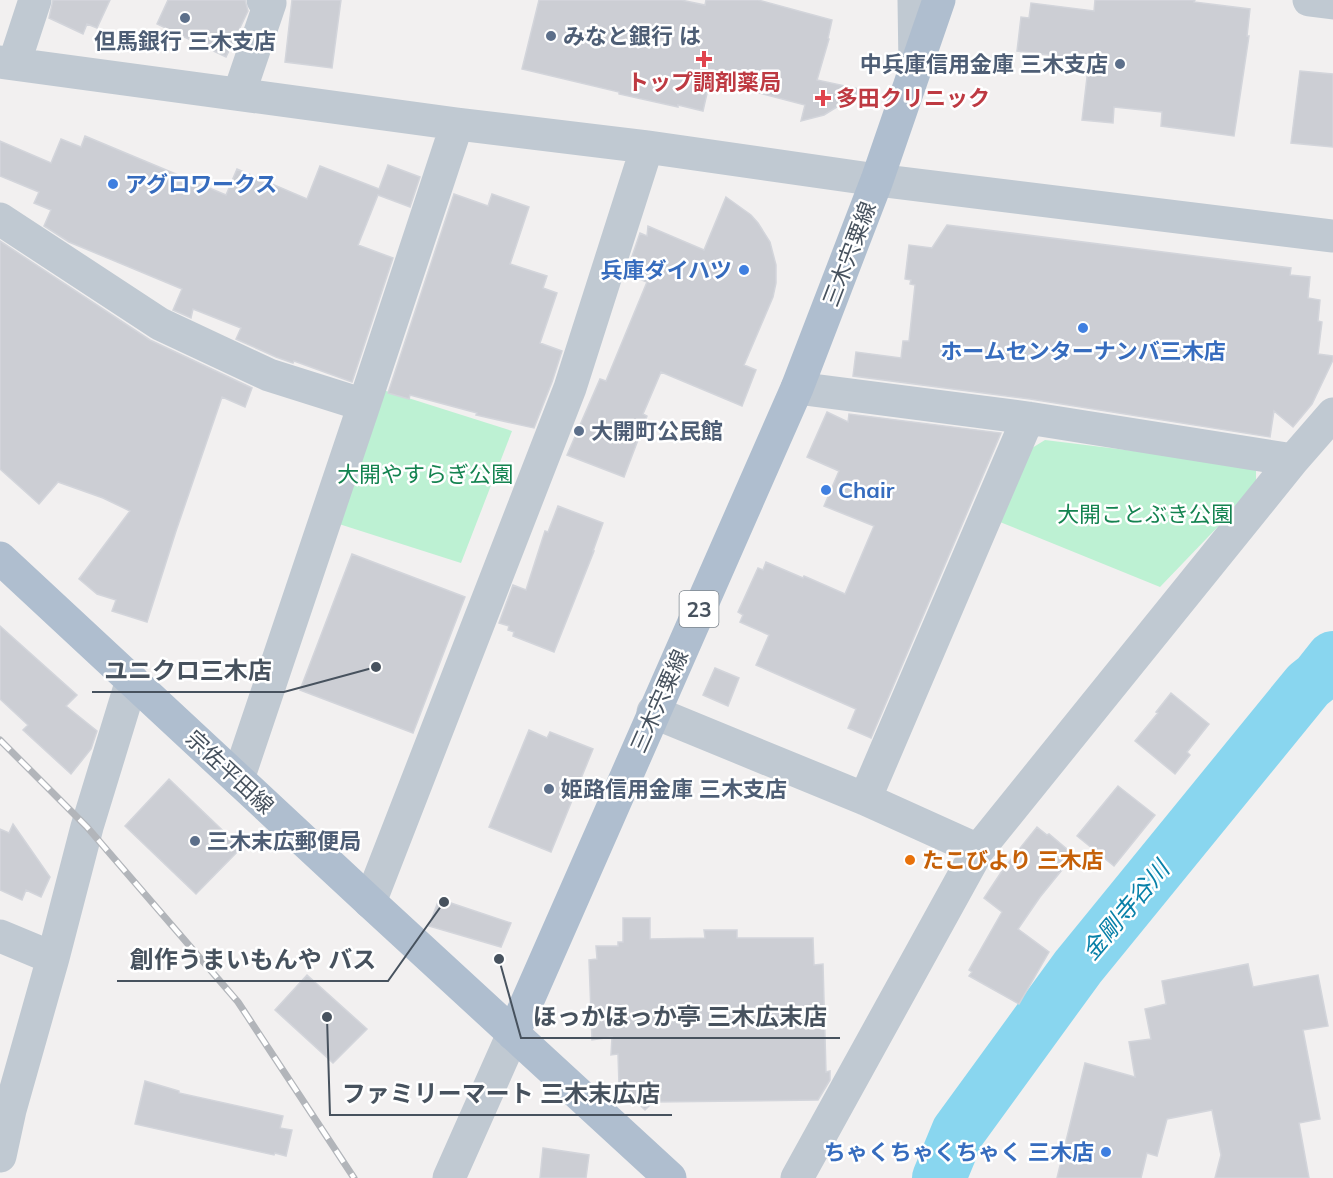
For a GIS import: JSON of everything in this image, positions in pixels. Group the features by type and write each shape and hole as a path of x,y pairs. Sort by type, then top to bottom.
{"main road":[{"name":"三木宍粟線","path":"513,1034 797,388 878,180 915,69 915,1"},
{"name":"宗佐平田線","path":"0,558 513,1034"},
{"path":"513,1034 670,1178"}],"street":[{"path":"35,0 7,63 457,124 647,147 878,180 1333,236"},
{"path":"239,94 270,3 263,0"},
{"path":"1309,0 1333,3"},
{"path":"238,779 457,124"},
{"path":"370,902 570,388 647,147"},
{"path":"0,219 160,324 269,375 364,405"},
{"path":"797,388 1028,418 1293,460"},
{"path":"797,1178 978,850 1293,460 1333,414"},
{"path":"865,800 1028,418"},
{"path":"0,1156 10,1110 87,827 132,680"},
{"path":"653,712 865,800 978,850"},
{"path":"0,936 53,958"},
{"path":"449,1178 513,1034"}],"green space":[{"name":"大開やすらぎ公園","path":"383,390 512,431 461,563 339,524"},
{"name":"大開ことぶき公園","path":"1045,440 1256,466 1256,487 1160,587 1000,522 1032,448"}],"building":[{"path":"53,0 110,0 97,28 87,24 83,34 49,18"},
{"path":"168,0 245,0 248,11 226,57 157,24"},
{"path":"292,0 341,0 332,68 285,62"},
{"path":"539,0 681,0 705,5 706,0 758,0 832,20 817,80 864,90 824,115 801,121 805,105 710,80 703,111 619,94 619,92 522,69"},
{"path":"1095,0 1195,0 1194,2 1250,9 1247,36 1249,36 1234,136 1161,126 1162,112 1114,107 1113,123 1082,120 1089,60 1017,51 1021,17 1029,18 1031,3 1094,11"},
{"path":"1300,71 1333,74 1333,147 1291,143"},
{"path":"85,136 226,195 237,169 307,199 320,166 379,189 388,165 420,177 410,207 378,195 358,245 393,258 352,382 294,361 293,363 276,357 236,339 241,328 193,309 191,318 173,310 182,289 69,242 44,226 51,210 34,203 39,192 0,176 0,141 51,163 61,139 81,147"},
{"path":"454,194 488,206 492,194 529,207 510,264 547,276 543,288 557,293 540,343 562,351 534,428 476,415 477,413 410,395 409,399 388,393"},
{"path":"726,197 758,223 770,242 776,265 773,297 744,365 756,370 742,406 661,372 643,414 647,416 624,477 567,455 600,379 606,381 647,282 626,274 640,233 647,236 648,226 704,250"},
{"path":"947,225 1291,268 1290,275 1310,277 1308,298 1320,300 1318,321 1322,322 1318,354 1333,356 1333,360 1312,404 1293,427 1274,411 1270,437 1030,399 853,376 856,352 901,358 903,341 909,341 915,285 910,284 911,280 905,279 909,245 932,248"},
{"path":"0,241 150,340 252,388 245,407 222,397 147,622 112,611 116,600 97,594 79,579 130,511 103,498 58,482 39,504 0,469"},
{"path":"827,412 848,422 849,414 1001,433 871,738 848,728 856,709 756,665 769,635 740,622 743,615 738,612 758,568 763,570 766,562 845,594 874,526 824,506 839,471 807,457"},
{"path":"558,506 603,523 554,652 513,636 514,632 508,630 509,626 499,623 513,585 526,590 545,531 548,532"},
{"path":"352,554 465,597 413,733 300,690"},
{"path":"0,626 77,695 66,706 97,731 91,749 71,774 23,730 28,725 0,699"},
{"path":"715,668 739,678 728,706 703,695"},
{"path":"1171,693 1209,724 1187,752 1190,755 1175,774 1135,741"},
{"path":"529,730 547,738 550,732 593,749 551,852 489,827"},
{"path":"169,779 241,848 196,894 125,826"},
{"path":"1118,786 1155,815 1114,866 1077,836"},
{"path":"13,824 50,877 41,897 26,890 22,900 0,890 0,829 9,833"},
{"path":"1037,827 1074,855 1018,929 1049,952 1019,1004 969,976 972,972 969,970 1002,912 984,898 1004,868"},
{"path":"439,899 511,923 501,947 429,926"},
{"path":"623,918 650,918 650,939 705,938 704,930 737,930 737,938 813,938 814,965 823,964 826,1072 830,1071 830,1080 818,1100 653,1102 645,1110 619,1085 618,1054 611,1055 612,1037 592,1040 589,960 597,959 596,946 618,946 618,942 623,942"},
{"path":"1248,964 1253,987 1318,975 1328,1026 1303,1030 1320,1119 1299,1123 1309,1178 1215,1178 1221,1155 1212,1110 1167,1119 1157,1156 1147,1153 1141,1178 1057,1178 1085,1063 1135,1077 1129,1042 1151,1039 1145,1009 1166,1004 1162,981"},
{"path":"307,975 367,1029 333,1063 275,1010"},
{"path":"145,1081 179,1091 179,1093 283,1116 280,1128 292,1130 286,1156 135,1124"},
{"path":"543,1148 589,1155 586,1178 540,1178"}],"waterway":[{"name":"金剛寺谷川","path":"939,1178 958,1132 1078,967 1308,685 1318,677 1333,658"}],"railway":[{"path":"0,740 87,827 238,1002 354,1178"}],"place":[{"name":"但馬銀行 三木支店","path":"185,18"},
{"name":"みなと銀行 は","path":"551,36"},
{"name":"トップ調剤薬局","path":"704,59"},
{"name":"中兵庫信用金庫 三木支店","path":"1120,64"},
{"name":"多田クリニック","path":"823,98"},
{"name":"アグロワークス","path":"113,184"},
{"name":"兵庫ダイハツ","path":"744,270"},
{"name":"ホームセンターナンバ三木店","path":"1083,328"},
{"name":"大開町公民館","path":"579,431"},
{"name":"Chair","path":"826,490"},
{"name":"ユニクロ三木店","path":"376,667"},
{"name":"姫路信用金庫 三木支店","path":"549,789"},
{"name":"三木末広郵便局","path":"195,841"},
{"name":"たこびより 三木店","path":"910,860"},
{"name":"創作うまいもんや バス","path":"444,902"},
{"name":"ほっかほっか亭 三木広末店","path":"499,959"},
{"name":"ファミリーマート 三木末広店","path":"327,1017"},
{"name":"ちゃくちゃくちゃく 三木店","path":"1106,1152"}]}
